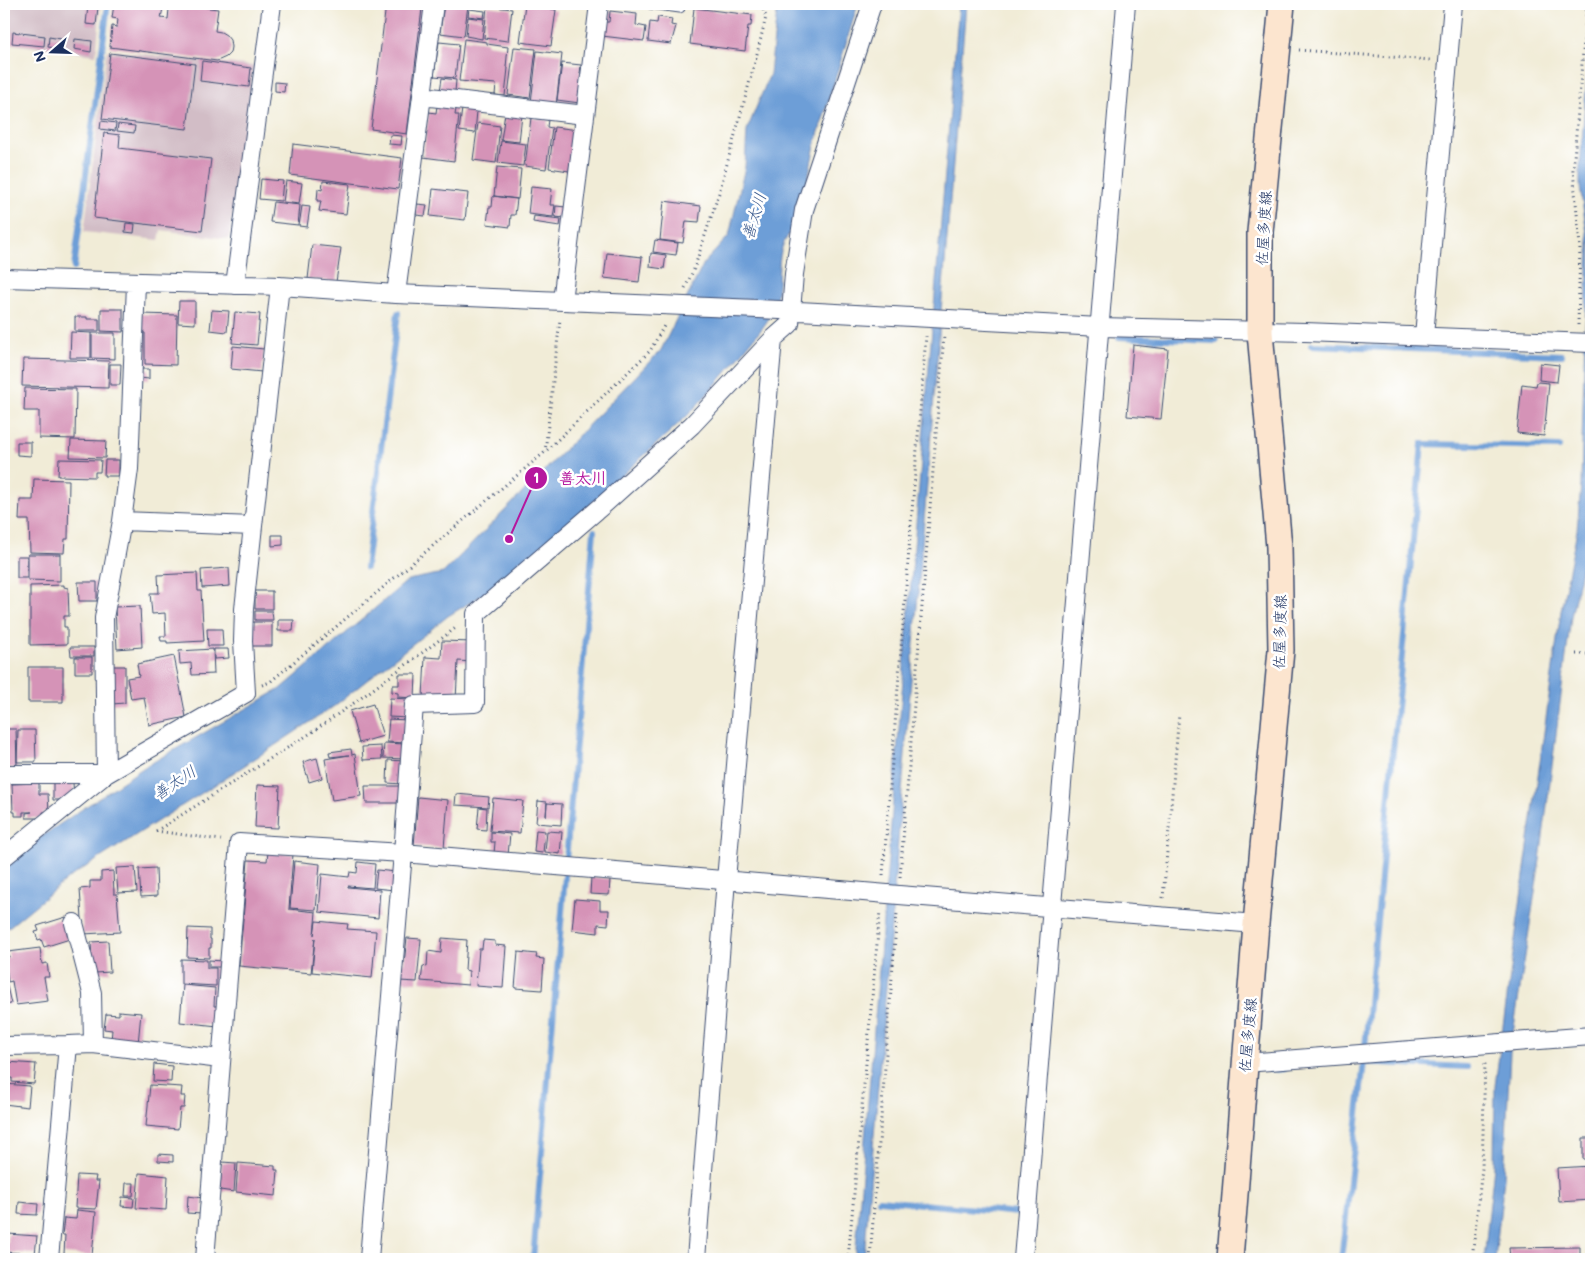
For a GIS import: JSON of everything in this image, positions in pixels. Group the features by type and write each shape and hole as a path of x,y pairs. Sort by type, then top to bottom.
{"main road":[{"name":"佐屋多度線","path":"1230,1259 1256,924 1281,650 1279,547 1260,332 1260,232 1282,4"}],"street":[{"path":"235,285 272,4"},
{"path":"396,294 434,4"},
{"path":"562,301 599,4"},
{"path":"369,1259 414,705 475,703 476,614 602,506 692,425 773,339 790,324 785,310 794,274 804,210 872,4"},
{"path":"1023,1259 1126,4"},
{"path":"1424,336 1452,4"},
{"path":"422,96 585,115"},
{"path":"4,278 280,286 396,294 785,310 1100,327 1584,342"},
{"path":"106,774 104,618 122,521 129,469 136,283"},
{"path":"4,857 106,774 246,693 243,641 244,617 252,526 280,286"},
{"path":"696,1259 726,880 773,339"},
{"path":"122,521 252,526"},
{"path":"4,774 106,774"},
{"path":"205,1259 239,843 403,853 1256,924"},
{"path":"74,922 92,993 92,1044"},
{"path":"1245,1063 1591,1036"},
{"path":"4,1046 92,1044 221,1058"},
{"path":"49,1259 68,1045"}],"lane":[{"path":"650,4 680,8"}],"path":[{"path":"246,693 270,682 545,452 650,351 676,306 694,269 719,193 764,30 766,17 761,4"},
{"path":"1584,342 1580,246 1573,170 1587,4"},
{"path":"1278,48 1448,61"},
{"path":"545,452 562,301"},
{"path":"870,1259 890,894 928,318"},
{"path":"848,1259 890,894 945,319"},
{"path":"239,843 156,831 311,733 476,614"},
{"path":"1576,654 1591,654"},
{"path":"1161,916 1179,714"},
{"path":"1472,1259 1482,1168 1491,1043"}],"shaded area":[{"path":"4,4 101,4 96,55 4,43"},
{"path":"107,50 254,66 229,239 161,230 159,240 84,232"}],"water":[{"path":"775,4 858,4 815,145 798,225 784,242 781,251 778,290 774,308 762,328 736,360 687,416 510,578 448,616 333,707 70,877 4,931 4,866 38,839 143,768 282,688 408,580 443,573 661,350 704,263 729,236 745,167 747,130 770,74 777,11"},
{"path":"959,4 966,4 864,1259 855,1259"},
{"path":"1591,25 1590,528 1571,617 1540,860 1510,1053 1504,1178 1495,1259 1484,1259 1494,1166 1495,1086 1561,611 1577,530 1581,485 1589,246 1580,187 1580,167"}],"building":[{"path":"114,4 175,4 218,9 215,31 226,35 230,40 230,53 217,61 110,47 112,26 117,27 118,19 112,18","holes":["163,8 169,9 168,19 161,18"]},
{"path":"386,4 422,8 407,134 371,129"},
{"path":"444,4 468,5 464,36 440,33"},
{"path":"525,4 552,4 551,9 556,10 551,46 520,42"},
{"path":"88,6 98,7 96,25 86,24"},
{"path":"487,6 512,9 508,41 484,38"},
{"path":"694,8 752,15 751,26 748,26 745,51 690,44"},
{"path":"469,9 485,11 484,18 468,16"},
{"path":"610,11 637,14 636,25 646,27 644,41 602,36 604,22 609,22"},
{"path":"468,17 484,19 482,39 466,36"},
{"path":"658,17 672,19 671,25 676,26 671,44 648,41 650,22 657,23"},
{"path":"13,32 45,36 44,46 12,43"},
{"path":"49,37 61,39 60,49 48,47"},
{"path":"75,39 92,41 91,52 74,49"},
{"path":"464,39 508,47 505,96 495,95 496,84 459,81"},
{"path":"439,42 459,44 455,78 434,76"},
{"path":"514,47 536,49 530,98 508,95"},
{"path":"537,51 562,54 556,106 531,103"},
{"path":"110,53 195,64 187,129 102,119"},
{"path":"202,61 251,68 249,87 200,81"},
{"path":"562,63 581,65 580,74 583,75 580,103 557,100"},
{"path":"442,78 456,80 455,92 440,91"},
{"path":"275,82 285,83 284,92 275,91"},
{"path":"437,106 456,109 455,115 459,115 454,161 423,157 429,112 436,113"},
{"path":"462,109 477,111 475,133 459,131"},
{"path":"505,113 522,115 519,142 501,140"},
{"path":"531,118 548,120 547,127 552,128 546,169 525,166"},
{"path":"101,121 116,123 115,131 100,129"},
{"path":"478,123 500,126 496,163 473,160"},
{"path":"118,124 135,126 134,133 117,131"},
{"path":"554,127 579,130 575,161 570,161 569,171 549,168"},
{"path":"104,133 120,135 119,148 211,159 202,231 94,218"},
{"path":"390,135 402,136 401,145 389,144"},
{"path":"501,141 526,144 523,166 498,163"},
{"path":"293,144 402,158 398,189 290,175"},
{"path":"497,167 521,169 518,199 494,196"},
{"path":"261,179 283,181 281,201 259,199"},
{"path":"286,181 302,183 299,204 283,202"},
{"path":"323,181 350,184 346,214 319,211 321,201 317,201 318,189 322,190"},
{"path":"531,187 552,189 550,205 555,205 553,217 528,214"},
{"path":"433,189 468,193 465,220 430,216"},
{"path":"493,196 517,199 515,215 511,215 510,227 487,224 489,207 492,207"},
{"path":"664,201 701,206 699,222 686,221 683,243 660,240"},
{"path":"273,202 300,205 298,225 270,222"},
{"path":"417,204 427,205 425,216 416,215"},
{"path":"302,206 310,207 307,227 299,226"},
{"path":"556,206 566,207 565,218 555,217"},
{"path":"534,216 561,219 560,226 533,222"},
{"path":"126,223 135,224 134,233 125,232"},
{"path":"655,240 678,243 676,255 653,252"},
{"path":"312,245 341,248 336,282 308,279"},
{"path":"607,253 642,257 639,282 604,278"},
{"path":"651,253 666,255 664,269 650,267"},
{"path":"179,301 195,301 195,324 178,323"},
{"path":"101,309 123,309 123,332 101,331"},
{"path":"212,310 229,311 227,332 210,330"},
{"path":"235,312 260,314 257,345 232,343"},
{"path":"141,314 177,315 176,365 145,364 145,333 141,332"},
{"path":"75,317 99,319 99,331 75,331"},
{"path":"71,332 91,333 91,358 70,358"},
{"path":"92,333 115,333 115,359 92,358"},
{"path":"1133,345 1168,349 1161,419 1127,416"},
{"path":"233,346 264,349 262,372 231,369"},
{"path":"23,359 109,361 108,388 22,386"},
{"path":"1540,363 1559,365 1557,382 1539,380"},
{"path":"110,364 121,364 120,385 110,385"},
{"path":"140,369 149,369 149,379 140,378"},
{"path":"1537,382 1549,383 1544,436 1517,433 1522,384 1536,386"},
{"path":"25,388 76,389 75,439 39,438 39,411 24,411"},
{"path":"71,440 106,441 105,458 70,457"},
{"path":"17,442 31,442 31,456 17,455"},
{"path":"59,459 101,460 100,472 95,472 95,477 58,476"},
{"path":"105,460 119,460 119,476 104,476"},
{"path":"34,479 69,480 68,539 65,539 64,553 30,552 29,520 19,520 20,500 33,500"},
{"path":"272,535 283,535 283,545 272,546"},
{"path":"28,554 60,554 60,581 28,580"},
{"path":"17,556 27,556 27,578 17,578"},
{"path":"229,568 230,586 202,588 201,570"},
{"path":"197,573 198,591 201,591 204,641 167,643 167,641 161,641 160,636 166,636 165,613 152,614 150,593 159,593 158,575"},
{"path":"78,582 97,582 97,601 79,601"},
{"path":"64,585 64,587 68,588 69,616 64,616 64,627 67,627 67,644 30,645 30,586"},
{"path":"255,591 272,591 272,609 255,609"},
{"path":"140,606 142,647 117,649 115,607"},
{"path":"255,611 272,611 273,620 255,620"},
{"path":"278,620 294,620 293,631 278,631"},
{"path":"247,622 272,622 272,646 247,646"},
{"path":"207,629 222,629 223,646 208,646"},
{"path":"442,641 472,642 472,662 458,661 456,700 423,698 425,657 441,658"},
{"path":"70,647 94,647 94,656 71,656"},
{"path":"213,649 214,674 192,675 191,663 180,664 179,651"},
{"path":"214,649 228,649 229,658 214,659"},
{"path":"174,656 186,717 149,725 144,697 131,699 127,678 139,676 137,664"},
{"path":"75,657 92,657 92,673 75,673"},
{"path":"112,666 125,666 125,703 112,704"},
{"path":"28,667 63,667 63,702 28,702"},
{"path":"399,674 416,674 415,698 398,697 398,693 392,692 392,685 399,685"},
{"path":"390,698 409,699 408,718 389,717"},
{"path":"373,704 383,736 359,743 350,711"},
{"path":"389,719 407,720 406,743 387,742"},
{"path":"4,729 16,729 17,768 4,768"},
{"path":"18,730 35,730 36,762 17,762"},
{"path":"384,743 405,744 405,759 383,758"},
{"path":"381,746 382,759 363,760 362,747"},
{"path":"351,749 352,755 355,754 361,796 332,800 325,759 349,755 330,757 329,752"},
{"path":"317,758 322,778 309,782 303,762"},
{"path":"388,760 404,761 403,784 387,783"},
{"path":"4,780 8,780 9,802 4,802"},
{"path":"39,783 39,794 48,794 49,812 43,812 43,818 26,818 26,813 32,812 23,812 23,816 15,816 15,812 13,812 12,784"},
{"path":"53,783 73,783 74,796 69,800 53,800"},
{"path":"257,785 280,786 278,828 255,827"},
{"path":"365,786 402,786 402,803 366,803"},
{"path":"456,794 489,797 488,807 455,805"},
{"path":"418,797 448,800 444,848 414,846"},
{"path":"493,798 523,801 520,833 490,831"},
{"path":"538,801 547,802 546,817 547,803 562,804 561,825 536,823"},
{"path":"479,807 487,808 486,830 477,829"},
{"path":"536,830 545,831 543,853 534,852"},
{"path":"547,831 562,832 560,854 545,852"},
{"path":"491,832 510,834 508,855 494,854 495,842 491,842"},
{"path":"268,852 293,854 289,909 316,912 314,935 316,921 348,924 347,929 376,931 372,978 312,972 315,938 311,973 239,966 248,860 267,861"},
{"path":"294,861 320,864 316,910 290,908"},
{"path":"358,862 375,864 373,888 348,887 380,890 378,918 319,912 322,874 349,877 350,872 357,873"},
{"path":"135,867 137,892 118,893 116,868"},
{"path":"156,868 157,896 141,897 139,869"},
{"path":"377,870 396,872 394,890 375,888"},
{"path":"113,871 114,894 117,894 120,932 83,934 80,889 90,888 90,881 101,881 101,872"},
{"path":"591,877 610,879 609,895 590,894"},
{"path":"575,899 600,901 600,910 609,910 608,925 598,924 598,933 572,930"},
{"path":"66,917 73,938 44,947 41,939 38,940 35,932 39,931 37,926"},
{"path":"188,928 210,929 211,948 209,948 209,958 187,957"},
{"path":"407,938 421,939 417,982 400,981 401,963 404,963"},
{"path":"442,938 467,940 465,970 469,971 468,985 421,981 423,966 427,967 428,951 441,953"},
{"path":"483,940 495,941 495,945 506,946 503,988 476,986 479,949 482,949"},
{"path":"108,941 110,972 95,973 94,964 92,964 91,942"},
{"path":"40,948 42,964 47,963 49,977 44,977 48,1001 16,1005 12,981 8,982 5,958 9,957 8,952"},
{"path":"518,952 537,954 536,958 544,959 542,990 515,988"},
{"path":"181,959 207,960 207,968 216,968 216,986 181,984"},
{"path":"209,960 223,961 223,967 209,967"},
{"path":"4,973 11,1004 4,1005"},
{"path":"183,985 215,988 214,1006 219,1006 218,1026 180,1022"},
{"path":"119,1011 141,1013 138,1044 111,1041 112,1030 104,1029 106,1014 119,1015"},
{"path":"7,1062 36,1064 34,1084 12,1082 12,1078 6,1078"},
{"path":"154,1064 172,1066 171,1082 153,1081"},
{"path":"5,1084 30,1086 28,1107 4,1104"},
{"path":"150,1085 182,1087 181,1096 185,1096 184,1108 180,1108 178,1129 146,1126"},
{"path":"1583,1138 1591,1138 1591,1159 1583,1159"},
{"path":"158,1154 173,1155 173,1162 158,1161"},
{"path":"222,1162 236,1163 234,1192 220,1190"},
{"path":"238,1163 275,1166 275,1170 278,1170 276,1196 236,1192"},
{"path":"1591,1166 1591,1200 1559,1202 1557,1168"},
{"path":"139,1173 168,1176 166,1210 136,1208"},
{"path":"77,1175 96,1176 95,1181 99,1181 96,1209 75,1208"},
{"path":"126,1183 134,1183 133,1196 125,1196"},
{"path":"188,1196 203,1198 202,1214 187,1213"},
{"path":"122,1197 134,1198 133,1207 121,1206"},
{"path":"19,1202 38,1204 37,1215 18,1214"},
{"path":"77,1210 96,1212 92,1256 64,1254 65,1235 62,1235 64,1218 76,1219"},
{"path":"8,1234 37,1236 35,1254 4,1252 4,1243 8,1243"},
{"path":"1580,1247 1580,1259 1510,1259 1509,1248"}],"waterway":[{"path":"74,268 108,4"},
{"path":"366,568 398,313"},
{"path":"1119,337 1216,341"},
{"path":"1311,345 1562,355"},
{"path":"1365,1047 1422,444 1559,447"},
{"path":"566,860 594,531"},
{"path":"533,1259 565,876"},
{"path":"1361,1062 1467,1067"},
{"path":"1341,1259 1364,1062"},
{"path":"1270,1070 1284,1069"},
{"path":"879,1200 1019,1213"}],"place":[{"name":"善太川","path":"509,539"}]}
